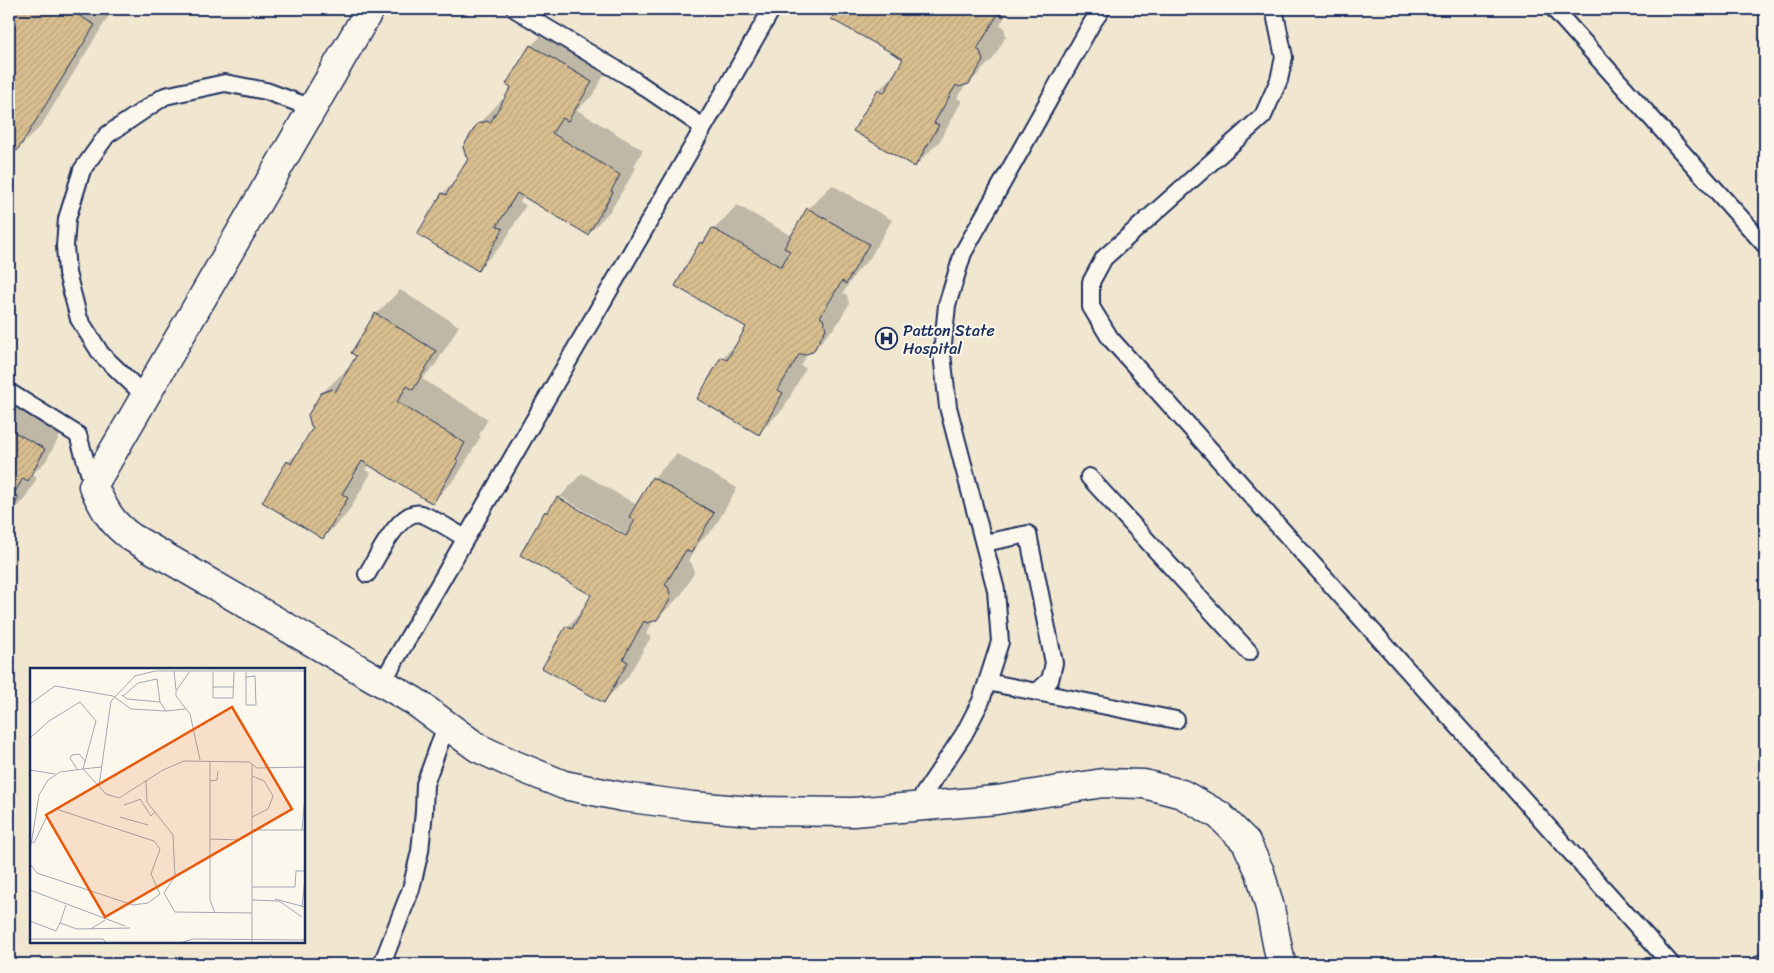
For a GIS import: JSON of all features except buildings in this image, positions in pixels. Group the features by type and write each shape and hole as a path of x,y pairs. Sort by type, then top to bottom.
{"street":[{"path":"364,11 312,108 93,486 106,513 118,528 414,702 478,748 515,766 564,785 623,798 752,811 853,812 997,800 1103,783 1144,784 1182,794 1219,815 1246,842 1260,872 1270,908 1278,961"}],"lane":[{"path":"515,9 631,78 703,127"},
{"path":"382,683 772,9"},
{"path":"915,807 964,734 982,701 1000,642 996,590 948,407 942,354 947,305 963,253 1092,23 1102,9"},
{"path":"1274,9 1284,57 1279,80 1263,116 1104,258 1091,282 1091,307 1110,338 1671,964"},
{"path":"1554,9 1765,245"},
{"path":"145,396 101,354 79,319 67,273 65,246 67,219 82,170 107,135 165,96 225,83 266,91 312,108"},
{"path":"9,392 78,435 93,486"},
{"path":"1089,477 1249,652"},
{"path":"367,574 397,526 404,517 411,513 421,514 466,538"},
{"path":"984,543 1028,534 1054,662 1050,680 1037,692"},
{"path":"987,682 1176,720"},
{"path":"382,964 411,889 420,850 425,784 446,726"},
{"path":"1761,964 1765,961"}],"shaded area":[{"name":"Patton State Hospital","path":"9,9 1765,9 1765,964 9,964"}],"place":[{"name":"Patton State Hospital","path":"887,339"}]}
